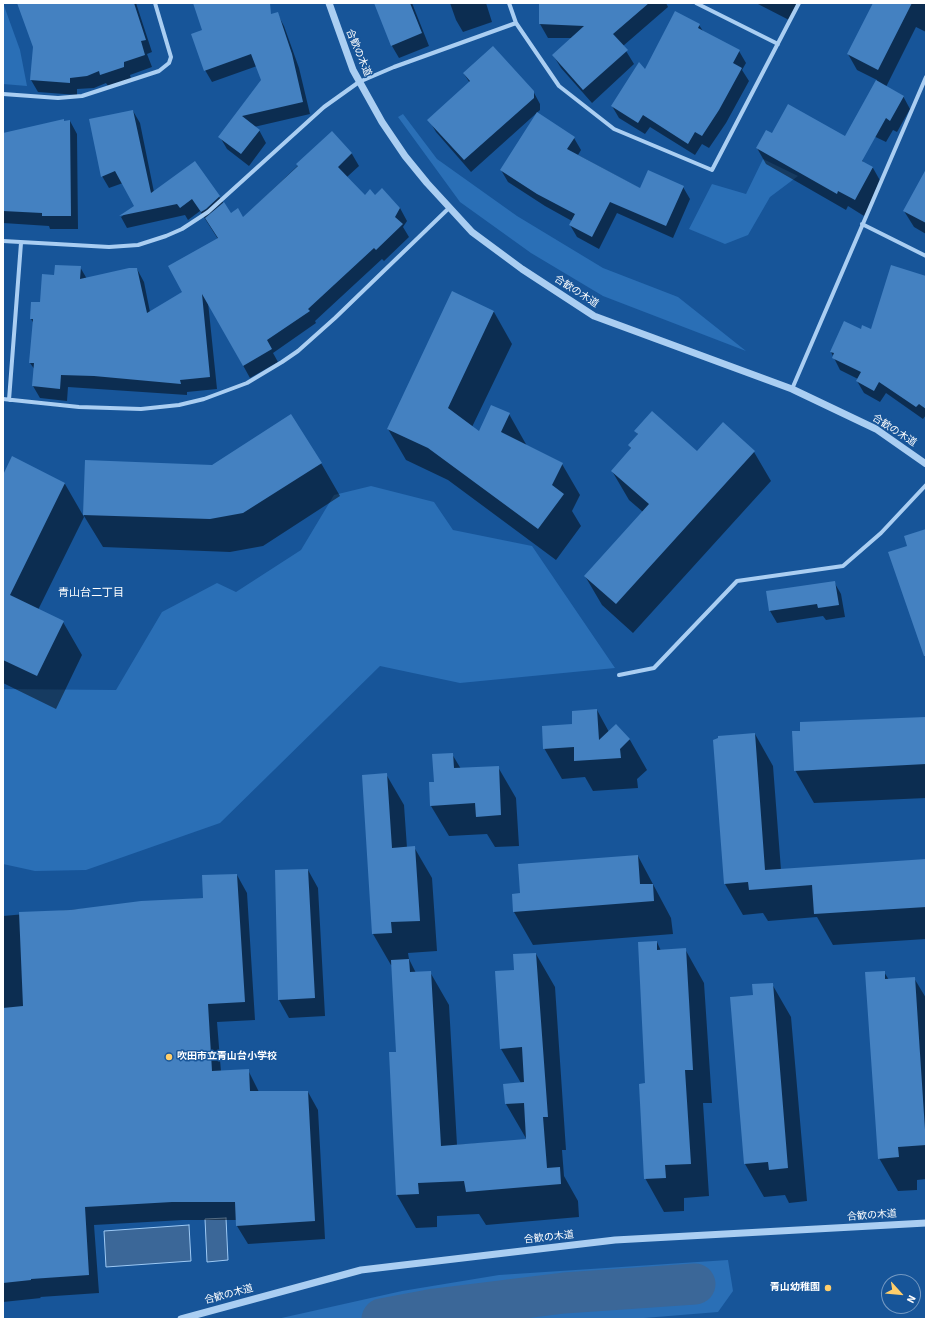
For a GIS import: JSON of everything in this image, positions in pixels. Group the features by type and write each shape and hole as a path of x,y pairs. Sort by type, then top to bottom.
{"street":[{"path":"3,94 58,98 82,96 159,71 169,63 171,57 155,3"},
{"name":"合歓の木道","path":"329,3 345,52 359,82 405,156 449,208 472,232 522,269 594,316 792,389 876,429 926,464"},
{"path":"509,3 516,22 560,86 614,129 712,170 799,3"},
{"path":"696,3 778,44"},
{"path":"3,241 85,247 125,247 152,241 182,229 214,207 324,107 359,82 394,67 516,22"},
{"path":"792,389 926,76"},
{"path":"3,399 79,407 141,409 180,405 204,399 246,383 298,351 335,318 449,208"},
{"path":"862,224 926,256"},
{"path":"9,400 21,243"},
{"path":"619,675 654,668 737,580 843,566 881,533 926,485"},
{"name":"合歓の木道","path":"181,1319 361,1270 615,1240 926,1222"}],"shaded area":[{"path":"3,3 20,50 27,86 3,84"},
{"path":"403,114 437,159 517,216 603,268 678,297 746,351 603,296 531,253 460,202 398,117"},
{"path":"763,159 798,176 770,197 748,235 725,244 689,229 712,184 746,194"},
{"path":"371,486 434,502 453,530 532,546 615,668 460,683 380,666 220,823 86,870 35,871 3,864 3,689 116,690 162,612 217,583 236,592 301,550 334,495"},
{"path":"226,1218 228,1260 207,1262 205,1219"},
{"path":"189,1225 191,1261 106,1267 104,1231"},
{"path":"728,1260 733,1291 718,1312 632,1319 277,1319 402,1291 499,1275"}],"building":[{"path":"17,3 134,3 146,40 141,41 145,55 124,62 124,67 100,75 99,71 87,76 70,78 70,83 30,80 33,47"},
{"path":"193,3 270,3 271,14 278,12 292,54 303,102 242,116 260,130 241,154 218,137 261,80 251,54 204,71 191,34 202,30"},
{"path":"374,3 410,3 422,33 391,46"},
{"path":"539,3 649,3 613,34 628,50 583,90 552,55 584,26 539,24"},
{"path":"873,3 912,3 878,70 847,54"},
{"path":"675,11 700,24 698,28 740,50 733,63 742,68 719,110 702,136 695,132 688,144 643,115 638,123 611,106 639,62 645,69"},
{"path":"493,46 534,91 534,98 464,160 427,120 470,81 463,73"},
{"path":"876,80 904,96 890,121 886,118 862,161 873,167 855,200 838,191 837,194 756,148 766,130 772,133 788,104 845,136"},
{"path":"133,110 151,193 195,161 220,196 206,209 201,212 192,199 180,208 177,204 119,216 134,206 115,171 101,177 89,119"},
{"path":"537,112 575,137 567,149 640,188 648,170 684,186 666,226 610,202 592,237 569,225 575,214 537,194 500,170"},
{"path":"64,119 64,121 70,120 71,216 42,216 42,213 3,211 3,133"},
{"path":"332,131 352,153 338,167 365,195 370,189 375,195 382,188 400,208 395,217 403,224 376,250 374,248 308,309 310,311 267,340 272,349 243,366 202,294 210,377 180,380 181,384 94,376 61,375 60,389 32,386 34,363 29,363 33,319 30,319 31,302 40,302 42,274 54,275 55,265 81,266 80,279 129,268 137,268 147,313 182,292 168,266 218,238 205,218 224,202 231,213 238,208 243,217 298,166 296,164"},
{"path":"926,169 926,223 903,211"},
{"path":"891,265 926,276 926,409 919,404 916,407 879,382 874,391 856,381 861,372 832,358 834,353 830,352 844,321 861,329 862,325 871,329"},
{"path":"452,291 494,311 448,408 479,431 491,405 510,413 501,432 563,463 552,485 564,494 538,529 428,448 387,429"},
{"path":"652,411 697,451 723,422 755,451 616,604 584,576 649,504 611,471 631,448 628,445 638,434 634,431"},
{"path":"291,414 322,463 243,513 210,519 83,515 85,460 212,465"},
{"path":"12,456 65,483 10,595 64,621 37,676 3,660 3,475"},
{"path":"926,529 926,656 924,656 888,552 907,546 904,536"},
{"path":"835,581 839,605 818,608 817,604 769,611 766,591"},
{"path":"597,709 599,740 616,724 630,739 620,749 621,758 574,761 574,747 543,749 542,726 572,724 572,711"},
{"path":"926,717 926,764 794,771 792,731 800,731 800,722"},
{"path":"755,733 765,870 926,859 926,907 814,914 812,885 749,890 748,882 724,884 713,740 718,738 718,736"},
{"path":"453,753 454,768 499,766 501,815 476,817 475,803 430,806 429,782 434,782 432,754"},
{"path":"387,773 392,848 415,846 420,921 391,922 392,933 372,934 362,775"},
{"path":"638,855 640,884 653,884 654,901 513,912 512,894 520,893 518,864"},
{"path":"308,869 315,998 278,1000 275,870"},
{"path":"237,874 245,1002 208,1004 212,1071 249,1069 250,1091 308,1091 315,1221 236,1226 235,1202 172,1202 85,1207 89,1275 31,1279 3,1283 3,1008 23,1006 19,912 70,910 141,901 203,898 202,875"},
{"path":"657,941 657,950 686,948 693,1070 685,1070 691,1164 665,1165 666,1178 644,1179 639,1084 645,1083 638,942"},
{"path":"536,953 548,1117 543,1117 547,1168 560,1167 561,1184 466,1192 464,1181 418,1183 419,1194 396,1195 389,1052 396,1052 391,960 409,959 410,972 431,971 441,1146 526,1139 524,1103 505,1104 503,1084 524,1082 522,1047 500,1049 495,971 514,970 513,954"},
{"path":"885,971 885,979 915,977 926,1145 898,1147 899,1157 878,1159 865,972"},
{"path":"773,983 788,1168 769,1170 768,1162 744,1164 730,997 753,995 752,984"}],"waterway":[{"path":"382,1319 435,1309 564,1293 695,1284"}],"place":[{"name":"吹田市立青山台小学校","path":"169,1057"},
{"name":"青山幼稚園","path":"828,1288"}],"district":[{"name":"青山台二丁目","path":"91,594"}]}
